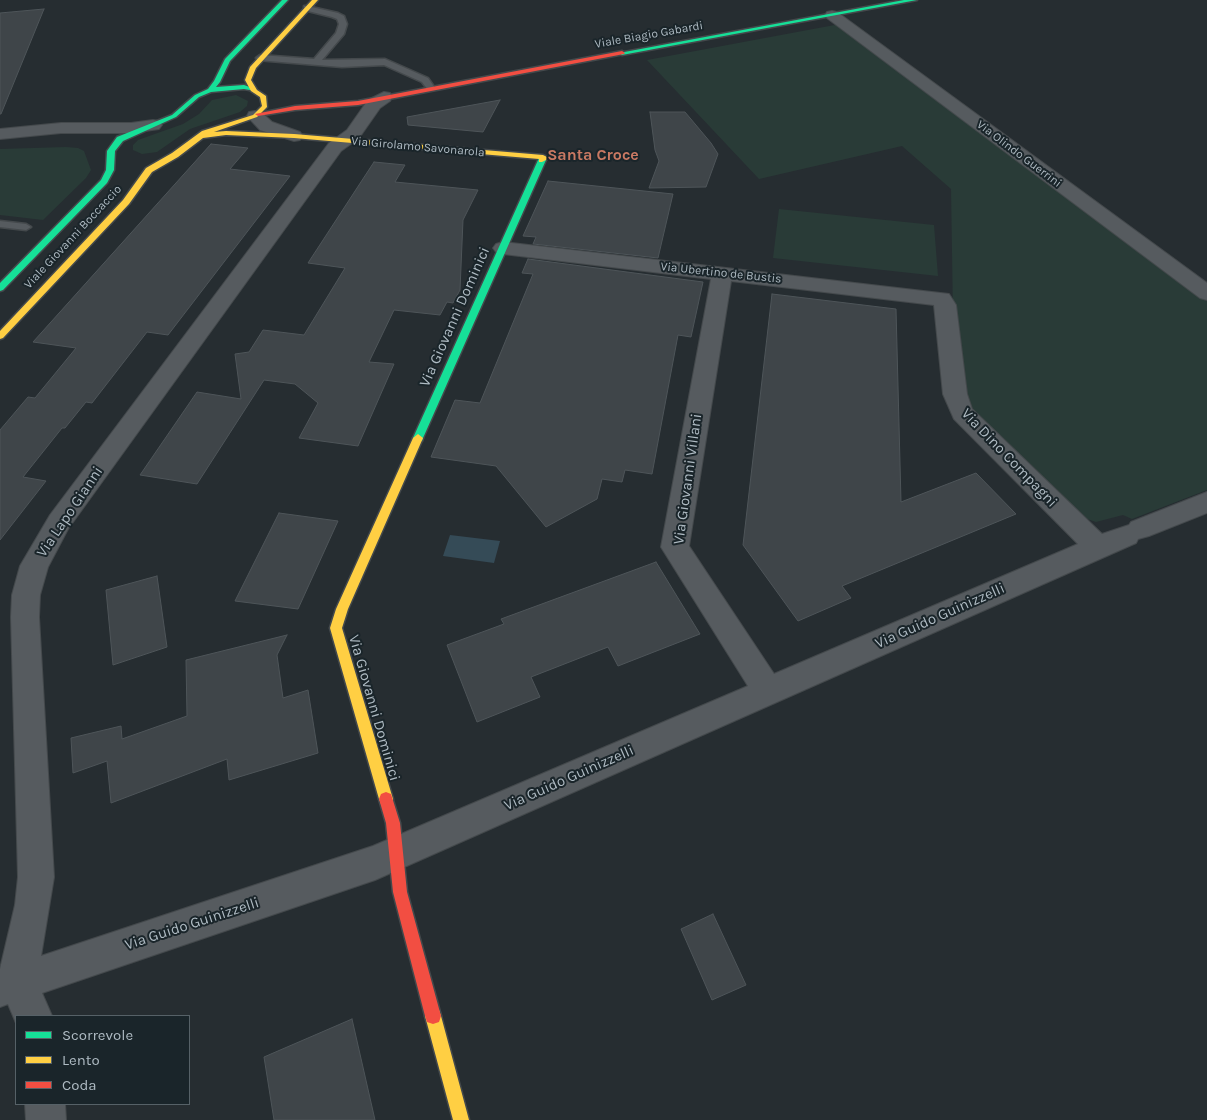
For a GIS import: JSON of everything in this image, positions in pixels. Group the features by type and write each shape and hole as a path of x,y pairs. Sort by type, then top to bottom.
{"street":[{"path":"210,90 217,82 227,60 285,0"},
{"name":"Viale Biagio Gabardi","path":"257,115 295,108 344,105 914,0"},
{"path":"257,115 265,106 265,100 249,84 248,78 252,66 311,4"},
{"name":"Via Olindo Guerrini","path":"832,15 1207,293"},
{"path":"0,135 89,138 106,142 115,156 126,135 153,126 174,116 197,96 210,90 234,87 274,95"},
{"name":"Viale Biagio Gabardi","path":"292,96 386,96"},
{"name":"Via Lapo Gianni","path":"8,986 33,905 36,876 25,617 26,595 34,566 45,544 64,515 335,146 353,134 374,104 386,96"},
{"name":"Viale Giovanni Boccaccio","path":"0,336 126,202 149,170 167,160 200,136 257,115"},
{"name":"Via Girolamo Savonarola","path":"257,115 266,126 294,136"},
{"path":"0,135 61,128 131,128 153,126"},
{"name":"Via Girolamo Savonarola","path":"200,136 226,133 294,136 543,157"},
{"name":"Viale Giovanni Boccaccio","path":"0,288 104,181 115,156"},
{"name":"Via Giovanni Dominici","path":"461,1120 400,892 393,823 336,628 342,609 543,157"},
{"name":"Viale Giovanni Boccaccio","path":"135,165 167,160"},
{"name":"Via Ubertino de Bustis","path":"502,248 938,298"},
{"name":"Via Giovanni Villani","path":"722,273 675,547 768,691"},
{"name":"Via Dino Compagni","path":"938,298 945,305 955,394 962,413 1098,547"},
{"name":"Via Guido Guinizzelli","path":"8,986 370,865 1098,547 1207,502"},
{"path":"8,986 32,1015"},
{"path":"45,1105 46,1120"}],"lane":[{"path":"311,4 341,18 344,24 340,34 316,62"},
{"path":"260,58 316,62 388,62 425,80 431,88"},
{"path":"0,224 26,227"}],"green space":[{"path":"840,24 1207,301 1207,490 1132,519 1123,515 1096,522 1075,515 971,411 954,380 951,189 902,146 759,179 647,60"},
{"path":"236,95 248,101 247,106 240,112 190,129 157,152 142,154 133,150 133,145 138,140 183,124 199,114 212,100"},
{"path":"78,148 84,151 91,170 86,178 43,220 0,215 0,149"},
{"path":"779,209 934,225 938,276 773,258"}],"water":[{"path":"450,535 500,541 494,563 443,556"}],"building":[{"path":"44,9 1,114 0,114 0,13"},
{"path":"500,100 483,132 408,125 407,117"},
{"path":"650,112 685,112 711,143 718,154 706,187 649,188 659,161 655,150"},
{"path":"211,144 248,148 230,169 290,176 168,335 147,332 92,403 86,402 65,428 62,428 23,477 46,481 0,540 0,430 28,397 35,398 76,348 33,342"},
{"path":"374,162 405,165 395,182 478,190 463,220 460,290 453,303 447,302 440,315 394,310 369,362 394,364 358,446 299,438 318,403 295,384 264,380 197,484 140,475 197,392 241,399 235,354 249,352 263,330 304,335 345,268 308,263"},
{"path":"548,181 673,194 658,258 533,244 536,237 523,236"},
{"path":"528,259 703,282 691,337 678,335 652,474 625,470 622,482 602,479 597,499 546,527 496,466 431,457 455,400 480,403 533,274 522,273"},
{"path":"772,294 896,309 901,502 976,473 1016,514 842,586 851,598 798,621 743,545"},
{"path":"279,513 338,521 298,609 235,601"},
{"path":"656,562 700,634 618,666 608,647 531,677 540,697 477,722 447,645 504,624 501,619"},
{"path":"157,576 167,647 113,665 106,590"},
{"path":"287,635 277,655 283,698 308,690 318,753 229,780 227,759 111,803 107,761 73,773 71,738 121,726 122,739 187,716 186,660"},
{"path":"713,914 746,985 712,1000 681,929"},
{"path":"352,1019 375,1120 274,1120 264,1057"}],"traffic: fast":[{"path":"210,90 217,82 227,60 285,0"},
{"path":"622,53 914,0"},
{"path":"0,288 104,181 110,170 111,151 120,139 174,116 197,96 210,90 244,87 253,90"},
{"path":"418,438 542,160"}],"traffic: slow":[{"path":"254,90 248,80 253,67 315,0"},
{"path":"0,336 126,202 149,170 175,155 205,133 255,116 265,106 263,96 253,90"},
{"path":"200,136 226,133 294,136 543,157 542,160"},
{"path":"386,799 336,628 342,609 418,438"},
{"path":"433,1016 461,1120"}],"traffic: jam":[{"path":"258,114 295,108 358,103 622,53"},
{"path":"386,799 393,823 400,892 433,1016"}],"district":[{"name":"Santa Croce","path":"593,155"}]}
